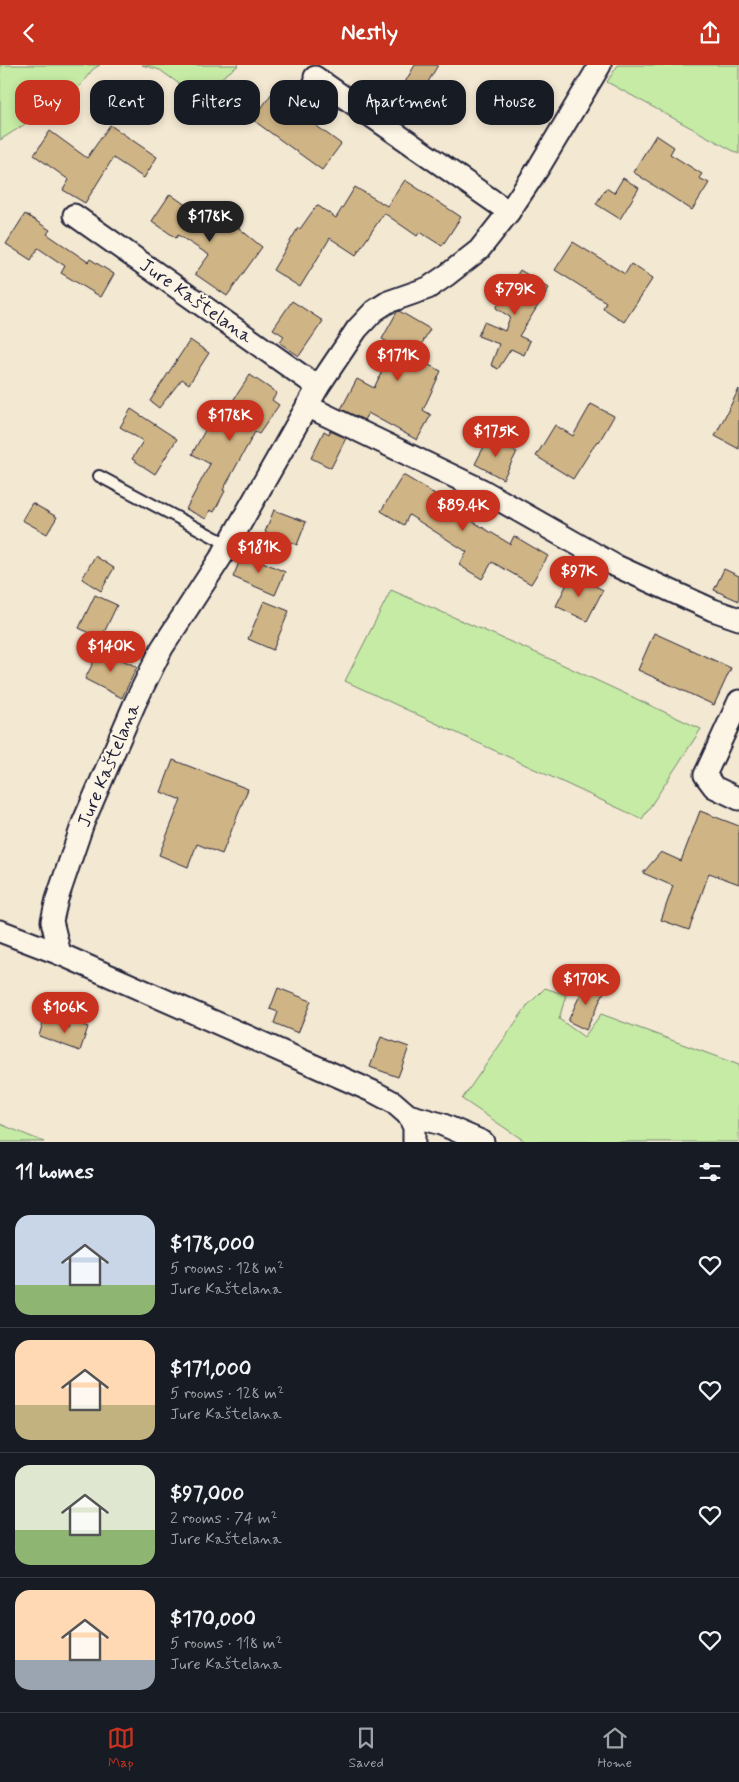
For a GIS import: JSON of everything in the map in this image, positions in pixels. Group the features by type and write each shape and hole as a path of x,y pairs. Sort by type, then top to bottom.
{"street":[{"name":"Jure Kaštelana","path":"60,954 52,921 57,899 83,823 135,703 162,648 228,545 318,387 364,320 374,311 388,303 428,288 479,250 539,167 600,65"},
{"path":"315,77 509,211"},
{"name":"Jure Kaštelana","path":"74,215 318,387"},
{"path":"307,406 482,491 614,565 713,610 739,619"},
{"path":"739,701 705,775 714,787 739,799"},
{"path":"23,940 38,932 52,921"},
{"path":"0,931 60,954 374,1092 393,1102 408,1115 414,1127 414,1142"},
{"path":"408,1115 441,1124 483,1142"}],"lane":[{"path":"100,476 228,545"}],"green space":[{"path":"0,65 100,65 93,69 80,85 80,80 15,80 15,125 24,125 0,140"},
{"path":"142,65 239,65 218,80 174,80 160,70"},
{"path":"618,65 739,65 739,154 607,82"},
{"path":"391,590 557,662 701,729 642,819 345,681"},
{"path":"545,988 566,995 559,1019 584,1037 601,1014 739,1065 739,1142 526,1142 462,1099 527,1006"},
{"path":"0,1124 44,1142 0,1142"}],"building":[{"path":"415,65 438,65 429,80 406,80"},
{"path":"270,96 270,125 315,125 341,144 322,170 260,125 260,110"},
{"path":"110,125 157,157 144,178 113,158 85,203 63,190 69,180 34,155 50,131 87,158"},
{"path":"656,135 674,147 670,154 702,174 699,178 709,183 692,210 633,172"},
{"path":"623,178 639,188 620,219 596,204 606,188 614,193"},
{"path":"405,180 461,217 442,246 420,232 417,236 384,213 356,255 330,238 300,287 273,270 298,228 300,229 317,205 336,218 355,187 387,206"},
{"path":"170,194 207,220 212,213 234,227 235,225 262,247 227,296 195,274 209,255 178,235 176,238 152,221"},
{"path":"25,214 50,230 47,234 88,262 90,259 114,274 101,297 61,273 65,266 38,248 31,260 6,244"},
{"path":"573,242 625,274 631,264 653,278 624,322 603,308 606,302 555,270"},
{"path":"520,270 549,288 519,336 530,341 524,355 511,349 498,369 491,365 499,344 478,336 484,322 505,331 510,317 496,308"},
{"path":"292,301 323,321 299,356 280,343 284,336 273,329"},
{"path":"399,311 430,329 414,358 441,371 423,410 431,415 417,440 368,413 364,420 341,409 357,379 374,388 394,346 382,339"},
{"path":"190,340 209,353 189,384 182,379 159,408 150,401"},
{"path":"250,375 277,393 272,400 279,405 259,434 255,432 223,490 225,491 214,512 210,510 206,519 186,509 210,464 192,454 213,416 220,420"},
{"path":"739,389 739,449 715,436"},
{"path":"591,404 614,416 599,442 597,441 573,479 536,456 555,425 573,436"},
{"path":"131,409 177,439 155,474 132,459 143,441 120,427"},
{"path":"324,431 329,434 330,431 346,438 331,468 311,458"},
{"path":"489,437 517,452 503,479 475,464"},
{"path":"403,475 450,503 452,501 475,515 472,521 510,544 514,536 548,556 531,584 492,562 482,579 459,565 467,552 409,515 404,525 381,511"},
{"path":"32,503 57,517 47,534 22,520"},
{"path":"274,510 306,522 297,545 265,532"},
{"path":"243,553 285,572 275,595 233,577"},
{"path":"95,556 114,568 101,591 82,579"},
{"path":"724,569 739,576 739,601 714,590"},
{"path":"572,574 603,590 587,621 556,606"},
{"path":"95,595 117,605 101,639 79,628"},
{"path":"264,601 289,611 273,650 248,639"},
{"path":"654,633 731,668 714,705 638,670"},
{"path":"100,649 137,667 122,698 85,679"},
{"path":"173,760 248,789 222,854 197,844 188,867 159,855 181,800 161,792"},
{"path":"700,811 739,826 739,884 709,873 689,930 661,920 673,886 643,873 661,852 681,861"},
{"path":"586,982 605,990 586,1030 568,1021"},
{"path":"278,988 311,1001 298,1033 274,1023 278,1012 270,1009"},
{"path":"44,1019 69,1028 71,1021 88,1027 80,1051 39,1036"},
{"path":"381,1037 409,1047 398,1077 370,1067"}]}
